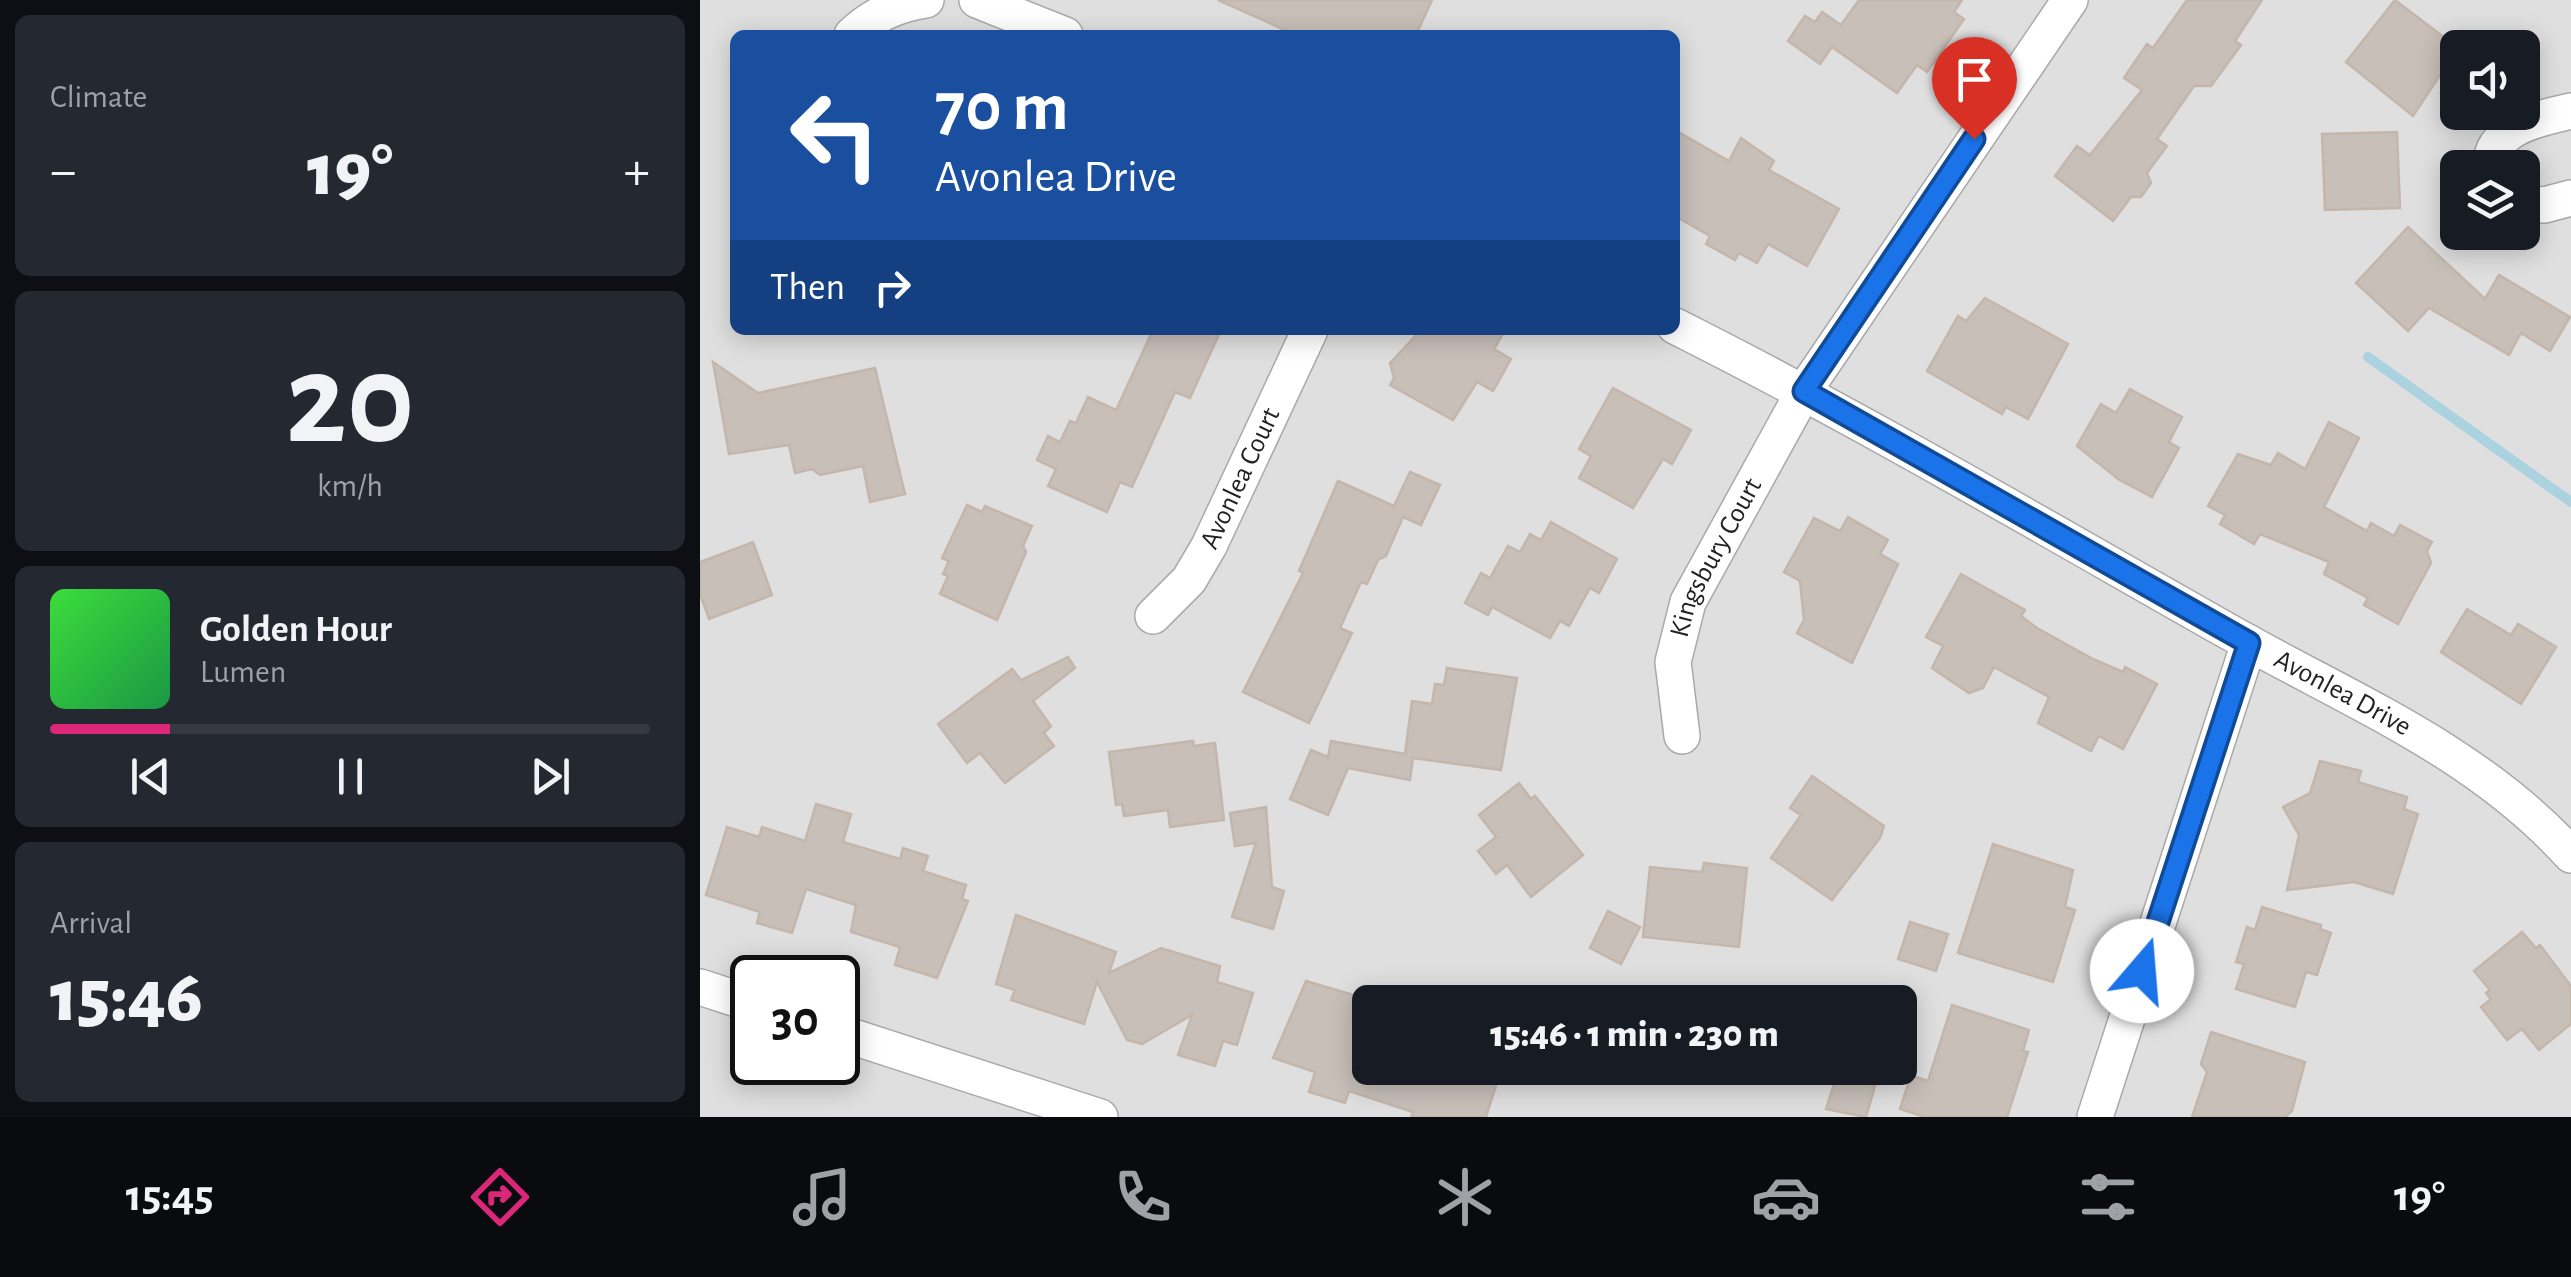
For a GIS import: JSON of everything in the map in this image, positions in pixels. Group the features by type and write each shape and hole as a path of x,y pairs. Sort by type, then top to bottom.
{"street":[{"path":"857,30 865,22 903,4 926,0"},
{"path":"977,0 1052,30"},
{"name":"Kingsbury Court","path":"1682,736 1673,662 1688,602 1804,391 2070,0"},
{"path":"2494,150 2517,127 2571,111"},
{"path":"2540,204 2571,198"},
{"name":"Avonlea Drive","path":"1680,329 1804,391 2249,643 2425,737 2485,777 2571,854"},
{"name":"Avonlea Court","path":"1153,616 1189,580 1208,546 1308,335"},
{"path":"2095,1117 2249,643"},
{"path":"700,988 730,997"},
{"path":"860,1039 1100,1117"}],"shaded area":[{"path":"700,0 2571,0 2571,1117 700,1117"}],"building":[{"path":"1218,0 1432,0 1418,30 1285,30"},
{"path":"1859,0 1962,0 1954,12 1964,19 1927,72 1917,65 1897,93 1832,47 1820,64 1788,41 1805,16 1815,22 1822,12 1841,25"},
{"path":"2187,0 2262,0 2235,41 2241,45 2211,86 2194,86 2157,139 2167,146 2147,173 2151,183 2141,197 2131,197 2113,221 2055,176 2077,146 2090,155 2142,90 2124,78 2147,44 2153,48"},
{"path":"2395,0 2440,34 2440,75 2413,116 2346,62"},
{"path":"2397,132 2400,208 2325,210 2322,134"},
{"path":"1680,133 1729,161 1741,138 1774,161 1769,170 1839,209 1807,266 1768,244 1757,263 1739,253 1735,260 1706,244 1710,236 1680,219"},
{"path":"2408,227 2485,299 2499,275 2570,317 2550,351 2521,333 2509,355 2429,308 2408,331 2356,283"},
{"path":"1985,298 2068,344 2028,419 2006,407 2002,414 1927,371 1958,316 1966,321"},
{"path":"1151,335 1219,335 1190,398 1175,392 1132,487 1120,482 1107,512 1048,486 1056,469 1037,460 1048,436 1060,442 1070,421 1076,423 1088,397 1116,410"},
{"path":"1416,335 1502,335 1494,349 1511,359 1493,391 1477,382 1453,420 1390,385 1394,378 1390,363"},
{"path":"713,362 758,393 875,368 905,494 870,502 863,466 820,475 812,469 795,473 789,445 729,454"},
{"path":"1613,388 1691,430 1672,464 1663,459 1633,508 1579,478 1591,456 1579,449"},
{"path":"2130,389 2182,417 2169,442 2179,448 2152,497 2118,479 2077,446 2101,404 2116,413"},
{"path":"2329,422 2359,438 2324,507 2367,531 2371,523 2394,536 2400,525 2432,542 2427,551 2431,563 2398,624 2364,605 2368,598 2324,574 2329,562 2260,534 2254,544 2220,524 2225,515 2208,506 2238,454 2271,465 2278,453 2305,469"},
{"path":"1410,472 1440,485 1421,525 1403,517 1386,556 1378,560 1367,584 1361,582 1340,628 1352,633 1309,723 1243,692 1303,573 1299,571 1338,481 1394,506"},
{"path":"967,505 982,512 985,506 1032,526 1023,546 1026,552 997,620 940,594 949,561 942,558"},
{"path":"1848,517 1888,540 1880,554 1898,564 1852,663 1797,633 1804,620 1800,581 1784,572 1814,518 1840,531"},
{"path":"1551,522 1617,559 1599,593 1590,588 1569,626 1560,621 1550,638 1492,607 1488,615 1465,603 1481,573 1490,578 1508,546 1520,552 1530,534 1541,540"},
{"path":"753,542 772,595 709,619 700,594 700,562"},
{"path":"1961,574 2025,610 2021,616 2037,628 2093,659 2123,672 2125,667 2157,684 2123,749 2099,736 2091,751 2038,723 2049,697 1994,667 1983,688 1969,693 1932,668 1943,646 1926,637"},
{"path":"2467,609 2511,635 2518,624 2556,647 2521,704 2441,652"},
{"path":"1068,657 1075,668 1033,701 1051,726 1044,733 1054,746 1005,783 980,753 967,763 938,724 1012,669 1021,680"},
{"path":"1447,668 1517,678 1501,770 1413,758 1410,780 1348,768 1328,815 1290,799 1311,750 1328,757 1331,741 1405,754 1412,701 1432,704 1435,684 1444,685"},
{"path":"1193,741 1194,746 1215,743 1224,820 1170,827 1168,810 1124,816 1122,804 1116,805 1109,752"},
{"path":"2320,761 2361,771 2358,782 2407,797 2404,809 2418,814 2393,894 2354,882 2287,890 2299,835 2283,807 2310,793"},
{"path":"1812,776 1884,826 1880,838 1832,900 1771,858 1801,815 1790,808"},
{"path":"1519,783 1531,799 1535,796 1583,855 1531,897 1507,865 1496,874 1478,851 1496,837 1479,815"},
{"path":"816,804 851,814 843,842 900,859 903,848 928,856 923,871 966,885 962,899 968,901 937,978 895,965 900,947 851,932 856,905 806,889 792,933 757,923 760,912 706,895 727,827 759,837 762,827 805,841"},
{"path":"1266,807 1272,887 1284,891 1273,929 1232,917 1256,843 1235,846 1230,813"},
{"path":"1993,844 2073,870 2065,907 2075,910 2053,982 1958,953"},
{"path":"1704,863 1747,868 1739,947 1643,937 1650,867 1702,872"},
{"path":"2262,907 2321,925 2320,929 2331,933 2317,975 2306,972 2295,1007 2236,989 2244,964 2236,962 2247,927 2255,930"},
{"path":"1608,911 1640,927 1621,964 1590,948"},
{"path":"1016,915 1116,952 1109,973 1161,948 1220,966 1217,982 1253,993 1237,1045 1223,1041 1215,1066 1178,1055 1192,1015 1142,1044 1127,1040 1097,982 1084,1024 1011,1000 1015,990 996,984"},
{"path":"1910,922 1948,934 1936,971 1898,959"},
{"path":"2522,932 2536,948 2540,945 2571,986 2571,1024 2539,1050 2522,1029 2507,1040 2481,1007 2491,999 2486,993 2490,990 2474,971"},
{"path":"1306,981 1352,995 1352,1085 1496,1085 1486,1117 1411,1117 1413,1112 1349,1091 1345,1103 1309,1092 1315,1072 1273,1058"},
{"path":"1952,1005 2029,1030 2023,1051 2028,1052 2007,1117 1925,1117 1900,1109 1908,1085 1917,1085 1917,1077 1928,1081"},
{"path":"2211,1032 2305,1062 2292,1111 2285,1117 2192,1117 2207,1072 2201,1064"},
{"path":"1834,1085 1875,1086 1866,1117 1826,1109"}],"waterway":[{"path":"2368,357 2571,502"}],"route":[{"path":"1974,139 1804,391 2249,643 2142,971"}]}
